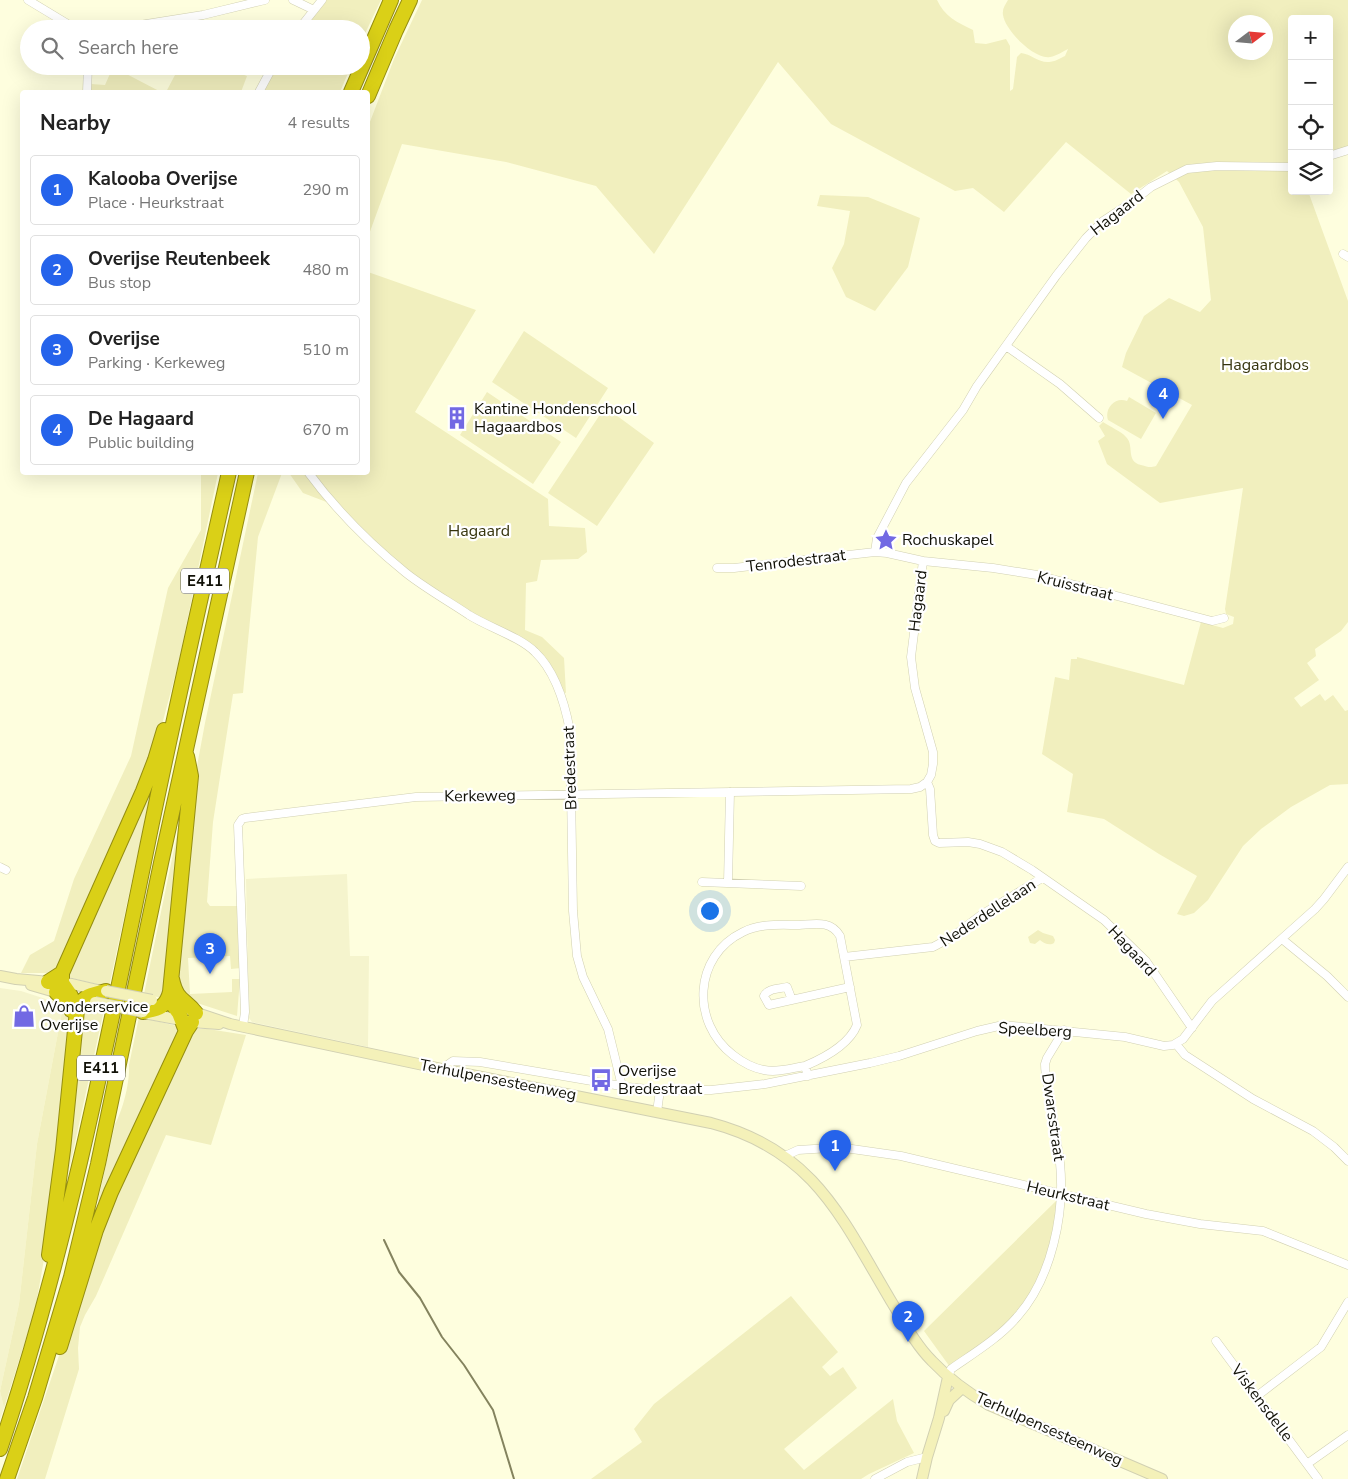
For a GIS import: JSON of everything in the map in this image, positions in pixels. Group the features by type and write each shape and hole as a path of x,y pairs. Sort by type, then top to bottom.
{"highway":[{"path":"370,47 391,0"},
{"path":"370,91 410,0"},
{"path":"351,90 358,75"},
{"name":"E411","path":"0,1449 18,1396 53,1274 81,1160 228,475"},
{"name":"E411","path":"8,1479 35,1398 71,1277 98,1164 246,475"},
{"path":"57,983 143,791 155,760 169,710 181,690"},
{"path":"165,1007 172,979 191,776 186,752"},
{"path":"35,1398 49,1381 96,1230 189,1022 192,1007 179,998 174,989 172,979"},
{"path":"57,983 83,996 106,991"},
{"path":"57,983 69,1005 76,1024"},
{"path":"53,1274 49,1255 62,1160 77,1010 83,996"},
{"path":"143,1012 165,1007 189,1022"},
{"path":"71,1277 73,1304"}],"main road":[{"path":"0,976 16,979 20,982 57,983"},
{"path":"106,991 165,1007"},
{"path":"83,996 143,1012"},
{"name":"Terhulpensesteenweg","path":"189,1022 243,1026 442,1069 710,1123 740,1132 785,1156 812,1180 826,1196 910,1332 932,1361 948,1377 989,1405 1162,1479"},
{"path":"922,1479 948,1377"},
{"path":"939,1418 949,1400 962,1388"}],"street":[{"path":"28,0 61,20"},
{"path":"172,20 203,15 265,0"},
{"path":"293,0 314,10"},
{"path":"306,20 322,0"},
{"path":"87,90 88,75"},
{"path":"259,90 268,75"},
{"path":"1333,155 1348,150"},
{"name":"Hagaard","path":"1192,1028 1161,981 1139,954 1104,920 1010,856 992,848 968,842 939,843 935,841 933,836 930,789 926,782 931,775 933,752 915,688 911,657 924,561 875,552 877,538 906,483 963,410 977,386 1056,276 1086,238 1103,221 1151,187 1187,170 1217,166 1288,167"},
{"path":"1006,346 1060,384 1099,418"},
{"name":"Bredestraat","path":"310,475 329,501 348,521 406,573 486,625 525,644 536,652 555,682 567,716 571,746 573,911 577,956 583,977 608,1029 622,1086"},
{"name":"Tenrodestraat","path":"716,568 764,565 875,552"},
{"name":"Kruisstraat","path":"924,561 993,568 1036,575 1212,622 1224,618"},
{"name":"Kerkeweg","path":"243,1026 245,1012 238,825 242,819 416,797 911,790 920,787 926,782"},
{"path":"728,883 730,792"},
{"path":"1348,867 1324,899 1212,1002 1183,1040 1176,1044 1185,1055 1252,1099 1313,1131 1334,1147 1348,1161"},
{"name":"Nederdellelaan","path":"844,957 933,948 952,937 981,915 1042,878"},
{"path":"702,882 800,886"},
{"path":"766,925 830,925 840,936 850,987 857,1026 849,1039 826,1055 805,1066 772,1071 761,1070 739,1060 720,1043 712,1032 704,1006 703,990 706,975 713,960 732,939 743,932 766,925"},
{"path":"1282,939 1327,976 1348,997"},
{"path":"792,1000 850,987"},
{"name":"Speelberg","path":"442,1069 452,1061 480,1062 622,1086 660,1090 711,1090 766,1084 899,1056 990,1027 1017,1026 1064,1030 1125,1037 1164,1046 1176,1044"},
{"name":"Dwarsstraat","path":"948,1377 951,1369 1002,1332 1017,1317 1029,1302 1049,1258 1057,1231 1061,1194 1060,1161 1045,1071 1047,1058 1064,1030"},
{"path":"805,1066 808,1076"},
{"path":"795,1068 796,1078"},
{"path":"657,1112 660,1090"},
{"name":"Heurkstraat","path":"785,1156 791,1152 806,1148 868,1151 901,1156 1061,1194 1191,1222 1263,1231 1348,1265"},
{"path":"1257,1396 1321,1347 1348,1302"},
{"name":"Viskensdelle","path":"1216,1341 1318,1479"},
{"path":"1307,1464 1348,1435"},
{"path":"875,1479 907,1462 927,1458"}],"shaded area":[{"path":"347,874 350,956 369,956 368,1047 252,1022 249,1018 246,879"},
{"path":"0,988 21,991 63,1006 37,1144 19,1304 0,1391"},
{"path":"0,1391 4,1408 0,1419"}],"green space":[{"path":"325,0 381,0 370,23 370,20 310,20"},
{"name":"Hagaardbos","path":"422,0 937,0 948,15 973,30 975,43 986,44 1006,39 1010,46 1010,91 1013,89 1017,57 1021,53 1049,62 1065,56 1068,49 1057,55 1043,57 1021,43 1009,28 1003,15 1004,7 1008,0 1348,0 1348,152 1333,158 1333,15 1288,15 1288,195 1309,195 1348,301 1348,622 1341,631 1315,649 1316,656 1307,663 1319,680 1294,698 1301,707 1320,694 1325,701 1333,695 1345,711 1348,710 1348,784 1330,785 1291,807 1261,829 1243,846 1208,900 1194,913 1184,916 1177,914 1197,876 1104,819 1067,812 1073,774 1042,754 1055,677 1069,680 1071,659 1077,659 1077,657 1184,685 1201,622 1223,628 1233,624 1234,617 1226,614 1225,609 1243,488 1160,503 1107,464 1098,441 1105,436 1099,426 1103,422 1126,437 1129,441 1133,460 1136,463 1149,467 1156,466 1192,405 1122,367 1126,353 1144,316 1169,298 1200,312 1211,300 1203,227 1179,182 1167,171 1131,194 1066,142 1004,212 973,188 955,191 831,124 778,62 654,254 596,186 506,162 402,144 370,232 370,122 394,59"},
{"path":"109,75 128,75 157,90 91,90 91,84 105,85"},
{"path":"175,75 247,76 242,90 167,90"},
{"path":"270,75 347,75 341,90 262,90"},
{"path":"820,195 868,197 920,218 908,267 875,311 846,297 832,268 844,244 850,211 817,206"},
{"name":"Hagaard","path":"370,273 476,310 415,412 548,499 549,526 585,528 587,552 578,559 541,560 537,581 526,583 525,630 542,637 564,658 566,693 561,691 538,650 487,624 440,594 407,570 349,519 313,475 370,475"},
{"path":"524,331 608,388 576,438 492,382"},
{"path":"487,392 561,442 533,484 460,435"},
{"path":"1129,397 1156,413 1141,439 1108,420 1109,408 1112,404 1118,400 1127,401"},
{"path":"605,407 654,443 597,526 548,493"},
{"path":"201,475 218,475 178,665 153,758 55,973 21,973 30,955 54,941 74,879 131,756 168,588 201,530"},
{"path":"258,475 281,475 258,537 243,693 233,694 213,822 207,902 210,906 239,906 241,968 231,969 230,956 188,958 190,994 232,992 232,979 240,979 237,1016 197,1003 178,986 195,777"},
{"path":"290,475 307,475 329,503 303,493"},
{"path":"146,791 151,792 109,987 67,977"},
{"path":"179,825 166,999 144,994"},
{"path":"1038,930 1053,936 1054,943 1047,944 1040,940 1035,944 1030,943 1028,937"},
{"path":"63,1006 70,1016 46,1248 35,1310 4,1408 0,1391 19,1304 37,1144"},
{"path":"84,1006 104,1010 62,1202"},
{"path":"139,1017 181,1027 104,1202 98,1201 115,1124 125,1096"},
{"path":"195,1029 208,1029 246,1035 211,1145 166,1135 96,1296 80,1327 79,1369 45,1479 17,1479 113,1197 189,1036"},
{"path":"1058,1199 1059,1204 1046,1256 1033,1289 1024,1304 1000,1331 950,1367 924,1331"},
{"path":"791,1296 838,1352 822,1367 830,1376 843,1367 857,1388 784,1449 804,1470 893,1399 897,1421 914,1453 861,1479 591,1479 642,1442 634,1429 654,1404"}],"waterway":[{"path":"384,1240 399,1272 420,1298 442,1337 464,1365 493,1410 514,1479"}],"place":[{"name":"Kantine Hondenschool Hagaardbos","path":"457,418"},
{"name":"De Hagaard","path":"1163,419"},
{"name":"Rochuskapel","path":"886,540"},
{"name":"Overijse","path":"210,974"},
{"name":"Wonderservice Overijse","path":"24,1016"},
{"name":"Overijse Bredestraat","path":"601,1080"},
{"name":"Kalooba Overijse","path":"835,1171"},
{"name":"Overijse Reutenbeek","path":"908,1342"}]}
